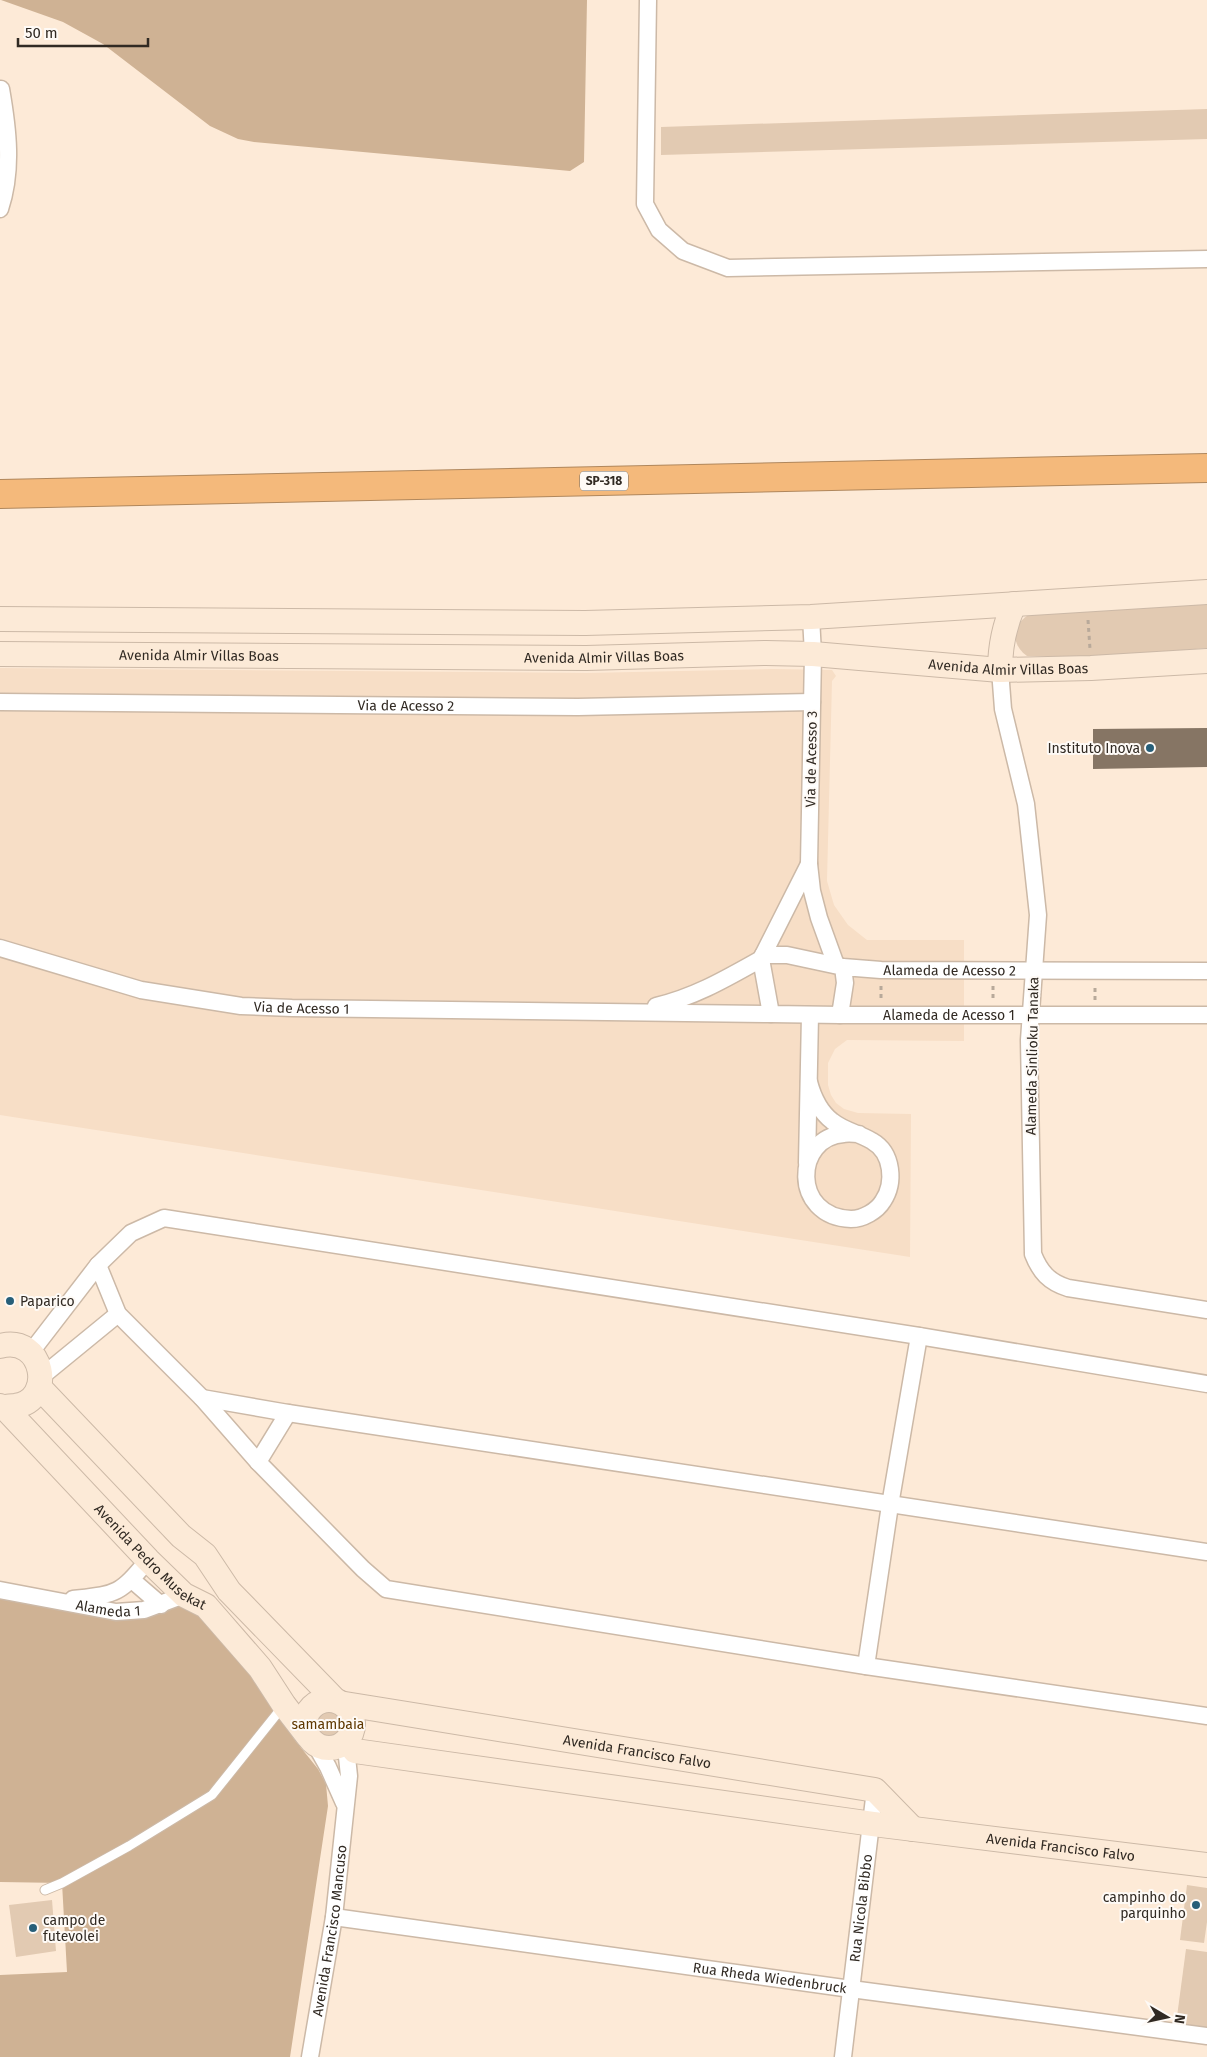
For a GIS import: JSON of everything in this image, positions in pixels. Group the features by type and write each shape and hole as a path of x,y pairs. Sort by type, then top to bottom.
{"highway":[{"name":"SP-318","path":"0,494 1207,468"},
{"name":"SP-318","path":"0,511 1207,486"}],"street":[{"path":"648,0 645,204 659,230 683,251 728,268 1207,259"},
{"path":"0,209 4,198 8,162 7,125 1,89"},
{"path":"0,619 585,623 812,617 1207,592"},
{"path":"1000,670 1002,636 1014,604"},
{"name":"Via de Acesso 3","path":"812,617 813,654 808,864 819,918 840,966"},
{"name":"Avenida Almir Villas Boas","path":"0,654 586,658 766,653 813,654 1000,670 1092,668 1207,661"},
{"name":"Alameda Sinlioku Tanaka","path":"1000,670 1003,709 1026,804 1038,915 1030,1049 1031,1244 1036,1264 1049,1280 1068,1288 1207,1310"},
{"name":"Via de Acesso 2","path":"0,702 578,707 812,702"},
{"path":"609,1012 642,1009 674,1002 704,991 762,957 808,864"},
{"name":"Via de Acesso 1","path":"0,948 141,990 241,1006 609,1012"},
{"name":"Alameda de Acesso 2","path":"762,957 787,955 840,966 881,970 1207,971"},
{"path":"762,957 771,1014"},
{"path":"840,966 844,983 840,1015"},
{"name":"Alameda de Acesso 1","path":"609,1012 881,1016 1207,1015"},
{"path":"809,1082 813,1097 821,1110 832,1121 844,1129 874,1142 885,1154 891,1170 890,1187 883,1202 870,1214 854,1219 838,1218 822,1211 811,1198 808,1190 806,1182 810,1015"},
{"path":"807,1166 814,1150 826,1139 842,1133 859,1134"},
{"path":"30,1352 98,1265 131,1233 164,1218 919,1336 1207,1384"},
{"path":"98,1265 118,1314 202,1398 258,1462 386,1590 866,1666 1207,1716"},
{"path":"2,1407 22,1405 29,1400 40,1382 118,1314"},
{"path":"866,1666 890,1505 919,1336"},
{"path":"2,1343 23,1347 30,1352 36,1359 40,1382"},
{"name":"Avenida Pedro Musekat","path":"40,1382 181,1536 204,1555 228,1591 339,1702"},
{"path":"202,1398 288,1413 1207,1552"},
{"name":"Avenida Pedro Musekat","path":"2,1407 148,1560 184,1595 206,1606 260,1668 284,1705 311,1739"},
{"path":"258,1462 288,1413"},
{"path":"184,1595 202,1583 208,1571 204,1555"},
{"name":"Alameda 1","path":"56,1601 112,1594 122,1589 132,1580 148,1560"},
{"path":"132,1580 161,1605"},
{"name":"Alameda 1","path":"0,1590 116,1612 144,1610 184,1595"},
{"path":"322,1700 339,1702 353,1718 354,1726 344,1743 328,1748 311,1739 305,1722 310,1708 322,1700"},
{"name":"Avenida Francisco Falvo","path":"339,1702 875,1790"},
{"name":"Avenida Francisco Mancuso","path":"311,1739 328,1767 345,1805"},
{"name":"Avenida Francisco Falvo","path":"344,1743 355,1751 872,1824 1207,1865"},
{"name":"Avenida Francisco Mancuso","path":"310,2057 334,1916 348,1776 344,1743"},
{"path":"875,1790 914,1829"},
{"name":"Rua Nicola Bibbo","path":"843,2057 875,1790"},
{"name":"Rua Rheda Wiedenbruck","path":"334,1916 851,1990 1207,2036"}],"lane":[{"path":"45,1890 62,1883 129,1846 212,1795 284,1705"}],"path":[{"path":"1087,599 1092,668"},
{"path":"881,970 881,1016"},
{"path":"992,971 993,1016"},
{"path":"1095,1015 1096,971"}],"shaded area":[{"path":"1,0 587,0 584,162 570,171 238,139 210,126 103,44 63,22"},
{"path":"0,668 587,673 773,669 832,670 836,676 832,681 827,881 834,905 848,925 867,940 964,940 964,1041 847,1040 835,1049 828,1063 828,1085 831,1095 836,1103 844,1109 858,1113 911,1114 910,1257 0,1115"},
{"path":"0,1599 107,1615 183,1600 197,1608 248,1669 294,1739 318,1769 326,1784 328,1806 290,2057 0,2057 0,1975 67,1972 62,1883 0,1882"}],"green space":[{"path":"1207,109 1207,139 661,155 661,127"},
{"path":"1207,601 1207,648 1105,657 1027,656 1018,646 1016,640 1015,634 1020,623 1030,614"},
{"name":"samambaia","path":"328,1706 340,1712 346,1724 340,1736 328,1742 316,1736 310,1724 316,1712"},
{"name":"campinho do parquinho","path":"1187,1885 1207,1888 1207,1922 1204,1943 1180,1940"},
{"name":"campo de futevolei","path":"52,1900 56,1951 16,1957 9,1905"},
{"path":"1186,1949 1207,1952 1207,2028 1176,2024"}],"building":[{"name":"Instituto Inova","path":"1207,728 1207,767 1093,769 1093,729"}],"place":[{"name":"Instituto Inova","path":"1150,748"},
{"name":"Paparico","path":"10,1301"},
{"name":"campinho do parquinho","path":"1196,1905"},
{"name":"campo de futevolei","path":"33,1928"}]}
